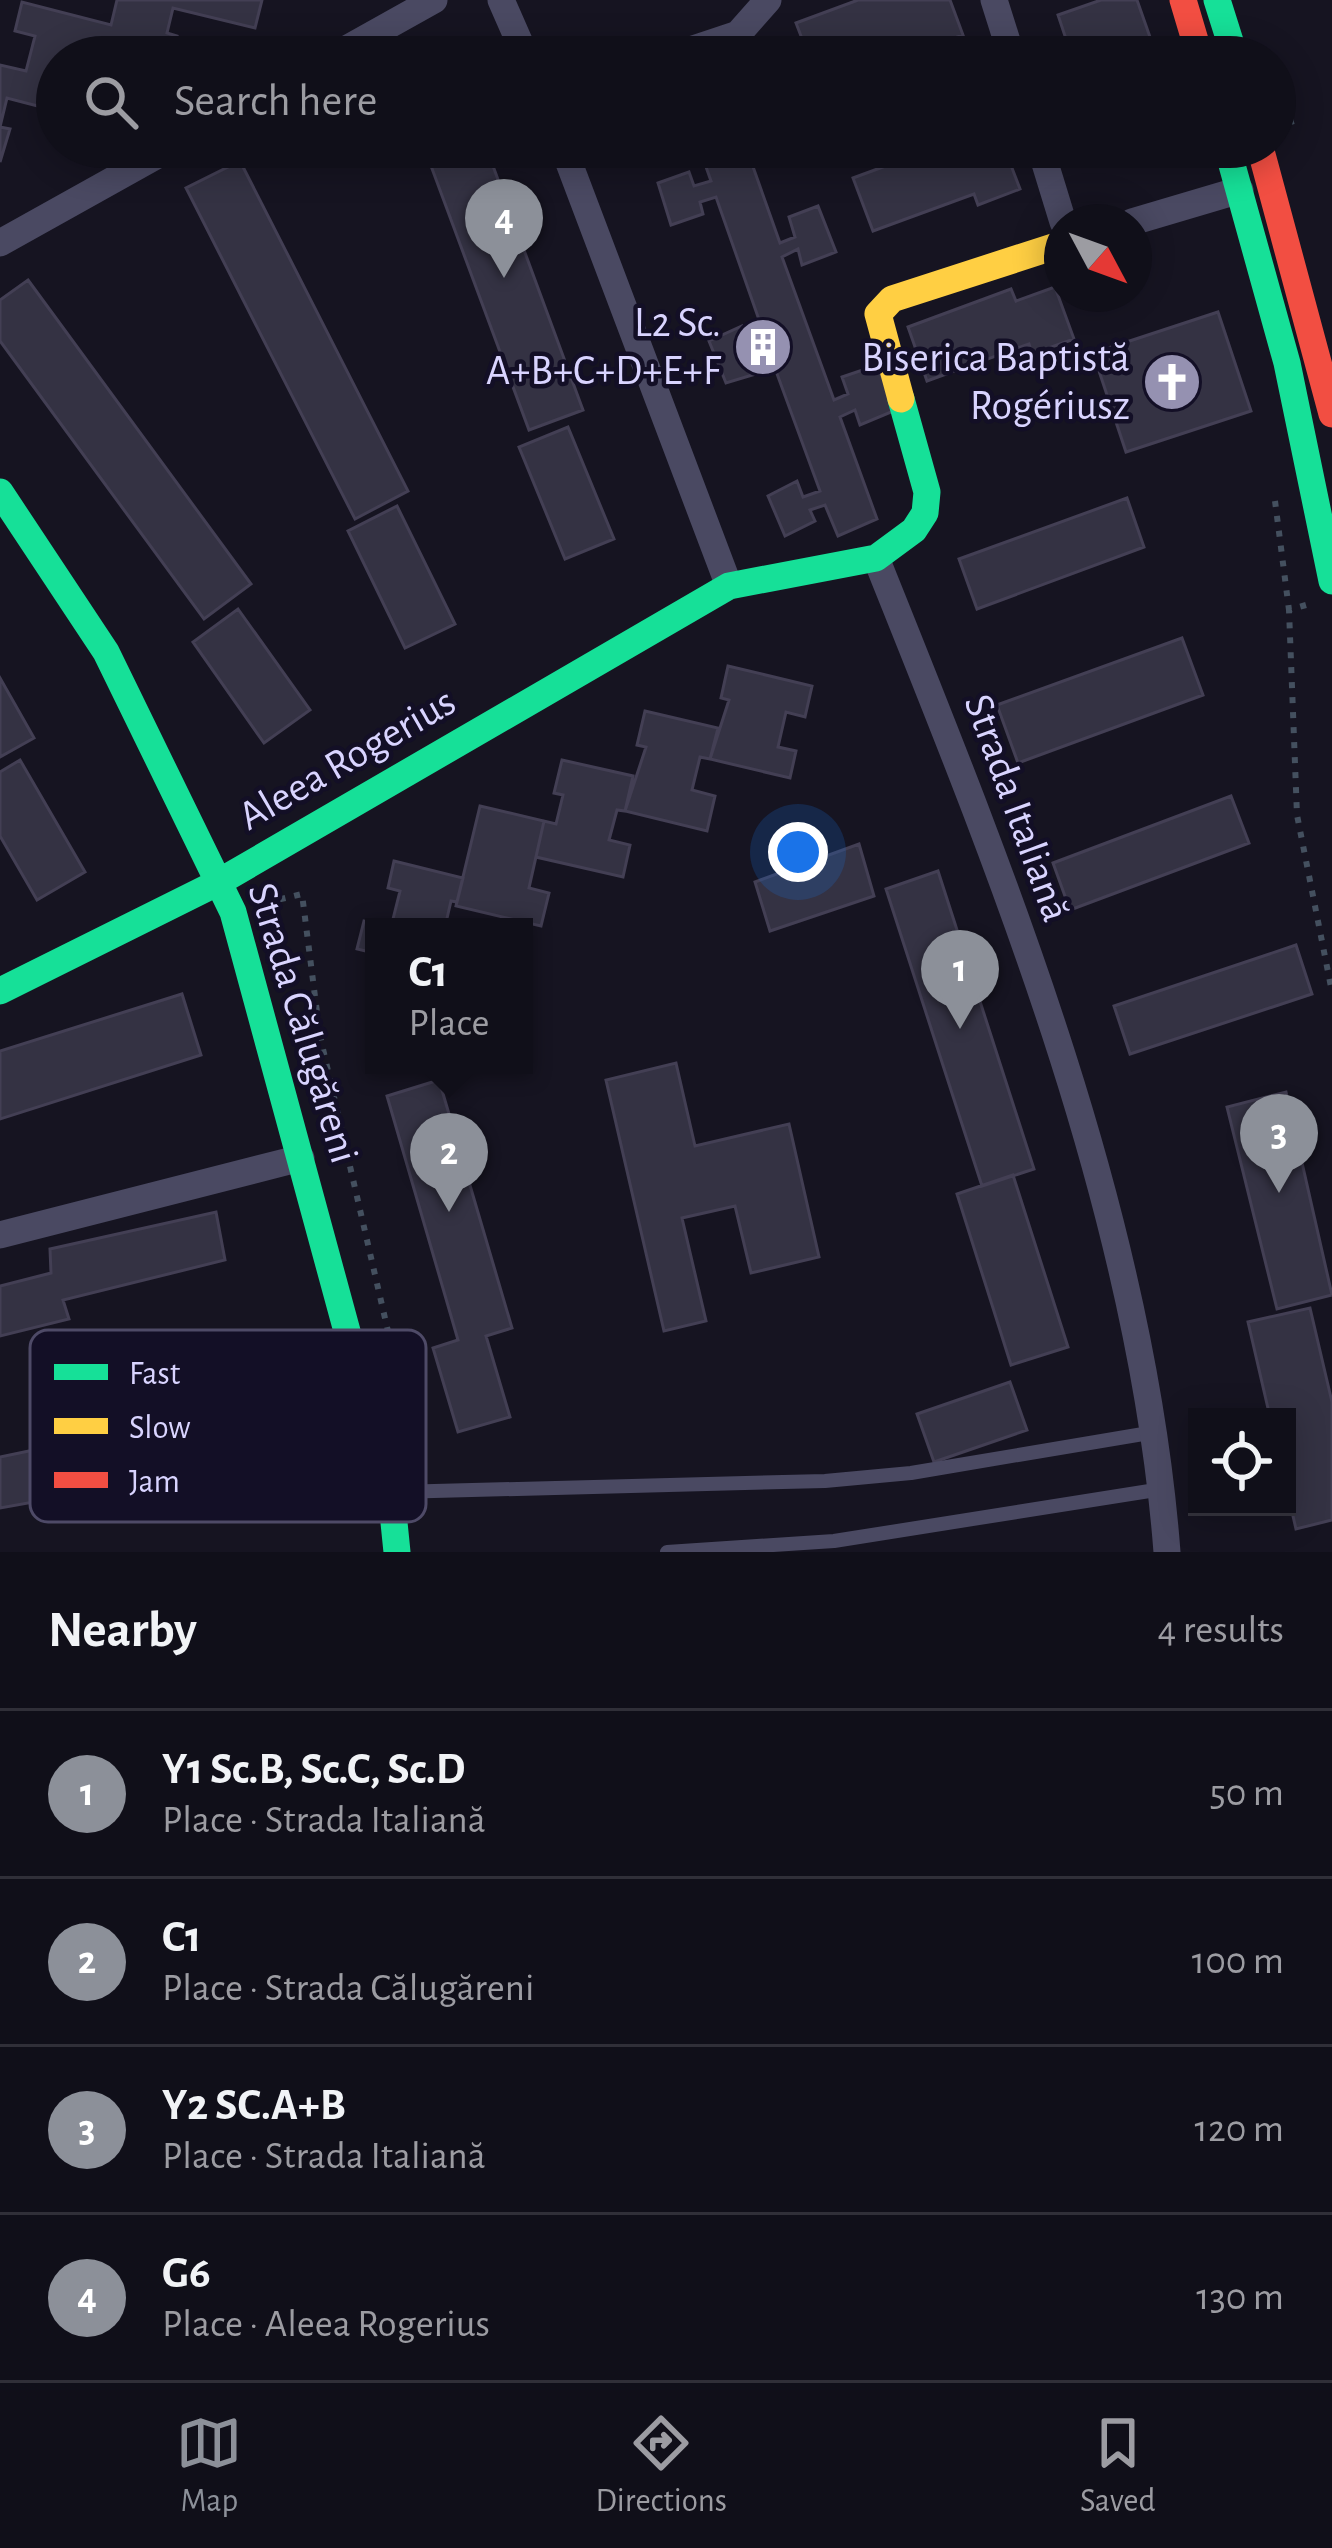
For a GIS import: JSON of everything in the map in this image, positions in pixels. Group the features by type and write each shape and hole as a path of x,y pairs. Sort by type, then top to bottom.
{"street":[{"path":"370,36 434,0"},
{"path":"501,0 517,36"},
{"path":"733,36 768,0"},
{"path":"994,0 1005,36"},
{"path":"1183,0 1194,36"},
{"path":"1217,0 1228,36"},
{"path":"0,243 134,168"},
{"path":"571,168 729,586"},
{"path":"1046,168 1057,204"},
{"path":"1233,168 1287,363 1332,581"},
{"path":"1266,168 1332,414"},
{"path":"1152,216 1240,190"},
{"path":"876,558 914,530 926,513 927,493 878,314 892,299 1044,250"},
{"name":"Strada Călugăreni","path":"0,492 106,652 233,912 347,1330"},
{"name":"Aleea Rogerius","path":"0,991 219,883 729,586 876,558"},
{"name":"Strada Italiană","path":"876,558 979,820 1082,1113 1155,1432 1167,1552"},
{"path":"0,1235 301,1158"},
{"name":"Strada Călugăreni","path":"394,1522 397,1552"}],"lane":[{"path":"426,1491 825,1481 911,1473 1155,1432"},
{"path":"667,1552 835,1541 1162,1489"}],"path":[{"path":"1311,604 1289,610 1297,815 1332,992"},
{"path":"233,912 302,894 320,1036 387,1330"}],"building":[{"path":"117,0 262,0 255,28 173,8 167,33 177,36 36,36 36,106 7,98 0,127 0,65 26,71 35,36 15,31 22,2 111,25"},
{"path":"858,0 950,0 963,35 801,36 796,23"},
{"path":"1101,0 1137,0 1150,36 1065,36 1058,15"},
{"path":"0,127 10,129 0,162"},
{"path":"226,168 244,168 408,491 355,519 186,188"},
{"path":"432,168 494,168 583,410 529,430"},
{"name":"L2 Sc. A+B+C+D+E+F","path":"706,168 753,168 780,243 795,237 789,217 818,206 836,252 802,265 798,249 782,257 834,400 848,394 842,377 877,365 896,410 860,425 855,410 840,417 877,519 838,536 825,505 810,510 815,521 785,536 768,496 797,481 803,497 820,491 769,352 753,357 759,373 726,383 709,341 742,326 749,340 764,334 716,197 700,202 703,214 671,225 658,183 689,172 694,186 711,181"},
{"path":"880,168 1012,168 1020,189 978,205 974,194 873,231 853,178"},
{"path":"28,280 251,584 204,619 0,341 0,300"},
{"path":"1011,289 1016,301 1044,291 1044,312 1064,312 1074,339 1032,354 1029,344 927,381 908,327"},
{"name":"Biserica Baptistă Rogériusz","path":"1218,312 1251,411 1126,452 1093,353"},
{"path":"568,427 614,539 565,559 519,447"},
{"path":"1127,498 1144,547 977,609 959,559"},
{"path":"397,506 455,624 405,648 348,531"},
{"path":"238,609 310,710 264,743 193,642"},
{"path":"1182,638 1203,695 1018,763 997,705"},
{"path":"728,666 812,686 805,717 786,712 778,747 796,751 790,778 710,759 729,700 721,698"},
{"path":"0,678 34,738 0,757"},
{"path":"645,711 718,728 710,759 700,757 692,790 715,796 707,831 625,811 646,747 637,745"},
{"path":"20,760 85,872 37,900 0,836 0,772"},
{"path":"562,760 633,776 625,811 617,810 609,840 630,845 623,877 536,857 544,821 556,824 563,795 554,793"},
{"path":"1231,796 1249,843 1070,910 1053,863"},
{"path":"480,806 544,821 529,888 549,893 541,926 533,924 533,918 507,918 456,906"},
{"path":"859,844 874,896 770,931 755,882"},
{"path":"394,861 463,878 457,902 451,901 447,918 393,918 400,891 388,888"},
{"path":"938,871 1034,1169 982,1186 886,889"},
{"path":"365,921 365,951 357,949"},
{"path":"1296,945 1312,994 1130,1054 1114,1006"},
{"path":"182,994 201,1055 0,1119 0,1051"},
{"path":"676,1063 695,1146 789,1124 819,1257 751,1273 735,1206 682,1218 706,1321 664,1331 606,1080"},
{"path":"439,1080 512,1328 486,1336 510,1417 458,1432 433,1348 458,1340 387,1096"},
{"path":"1286,1092 1332,1295 1277,1309 1227,1107"},
{"path":"1013,1175 1068,1347 1011,1365 957,1194"},
{"path":"216,1212 225,1260 63,1300 69,1319 0,1336 0,1286 51,1273 50,1249"},
{"path":"1310,1308 1332,1402 1332,1520 1296,1529 1296,1408 1268,1408 1248,1322"},
{"path":"1010,1382 1027,1430 934,1462 917,1414"},
{"path":"30,1451 30,1503 0,1508 0,1457"}],"traffic: fast":[{"path":"1217,0 1228,36"},
{"path":"1233,168 1287,363 1332,581"},
{"path":"0,991 219,882 729,586 876,558 914,530 925,513 927,492 901,399"},
{"path":"0,492 106,652 233,912 347,1330"},
{"path":"394,1522 397,1552"}],"traffic: slow":[{"path":"901,399 878,314 892,299 1044,250"}],"traffic: jam":[{"path":"1183,0 1194,36"},
{"path":"1266,168 1332,414"}],"place":[{"name":"G6","path":"504,278"},
{"name":"L2 Sc. A+B+C+D+E+F","path":"763,347"},
{"name":"Biserica Baptistă Rogériusz","path":"1172,382"},
{"name":"Y1 Sc.B, Sc.C, Sc.D","path":"960,1029"},
{"name":"Y2 SC.A+B","path":"1279,1193"},
{"name":"C1","path":"449,1212"}]}
